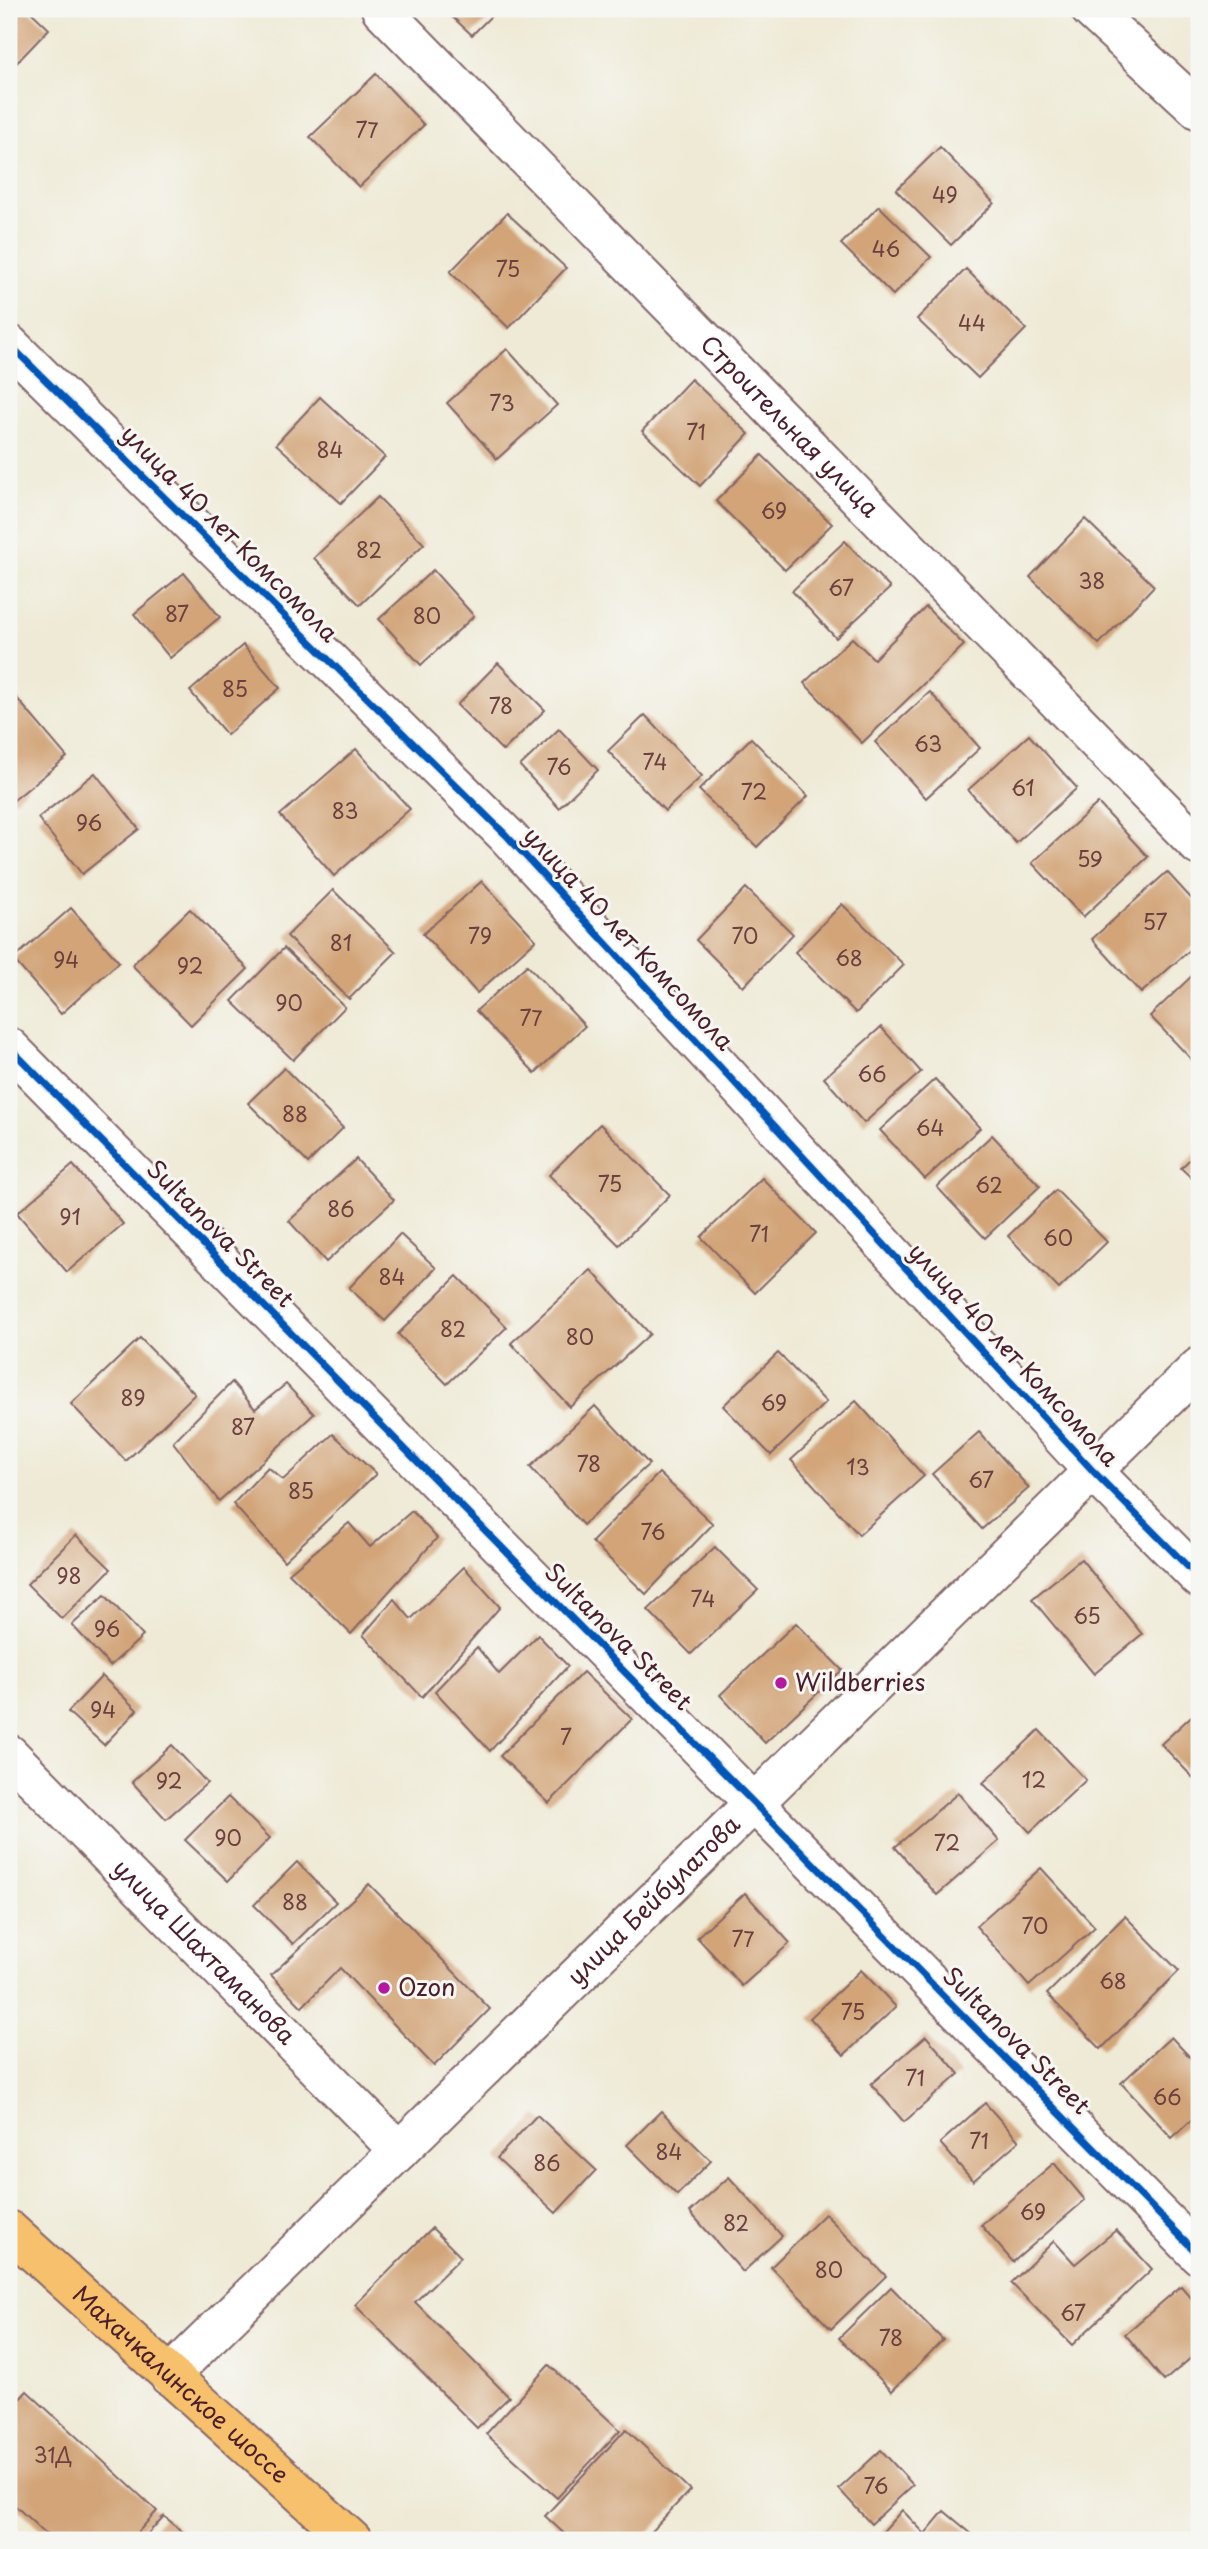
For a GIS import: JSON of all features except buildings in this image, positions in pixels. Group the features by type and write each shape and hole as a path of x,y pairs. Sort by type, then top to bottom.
{"highway":[{"name":"Махачкалинское шоссе","path":"9,2230 352,2540"}],"street":[{"name":"Строительная улица","path":"381,9 1199,846"},
{"path":"1090,9 1199,110"},
{"name":"улица 40 лет Комсомола","path":"9,344 506,835 1093,1471 1199,1578"},
{"name":"Sultanova Street","path":"9,1047 1199,2255"},
{"name":"улица Бейбулатова","path":"169,2376 1199,1367"},
{"name":"улица Шахтаманова","path":"9,1754 399,2151"}],"cycle path":[{"path":"9,344 506,835 1093,1471 1199,1578"},
{"path":"9,1047 1199,2255"}],"place":[{"name":"Wildberries","path":"781,1683"},
{"name":"Ozon","path":"384,1988"}]}
